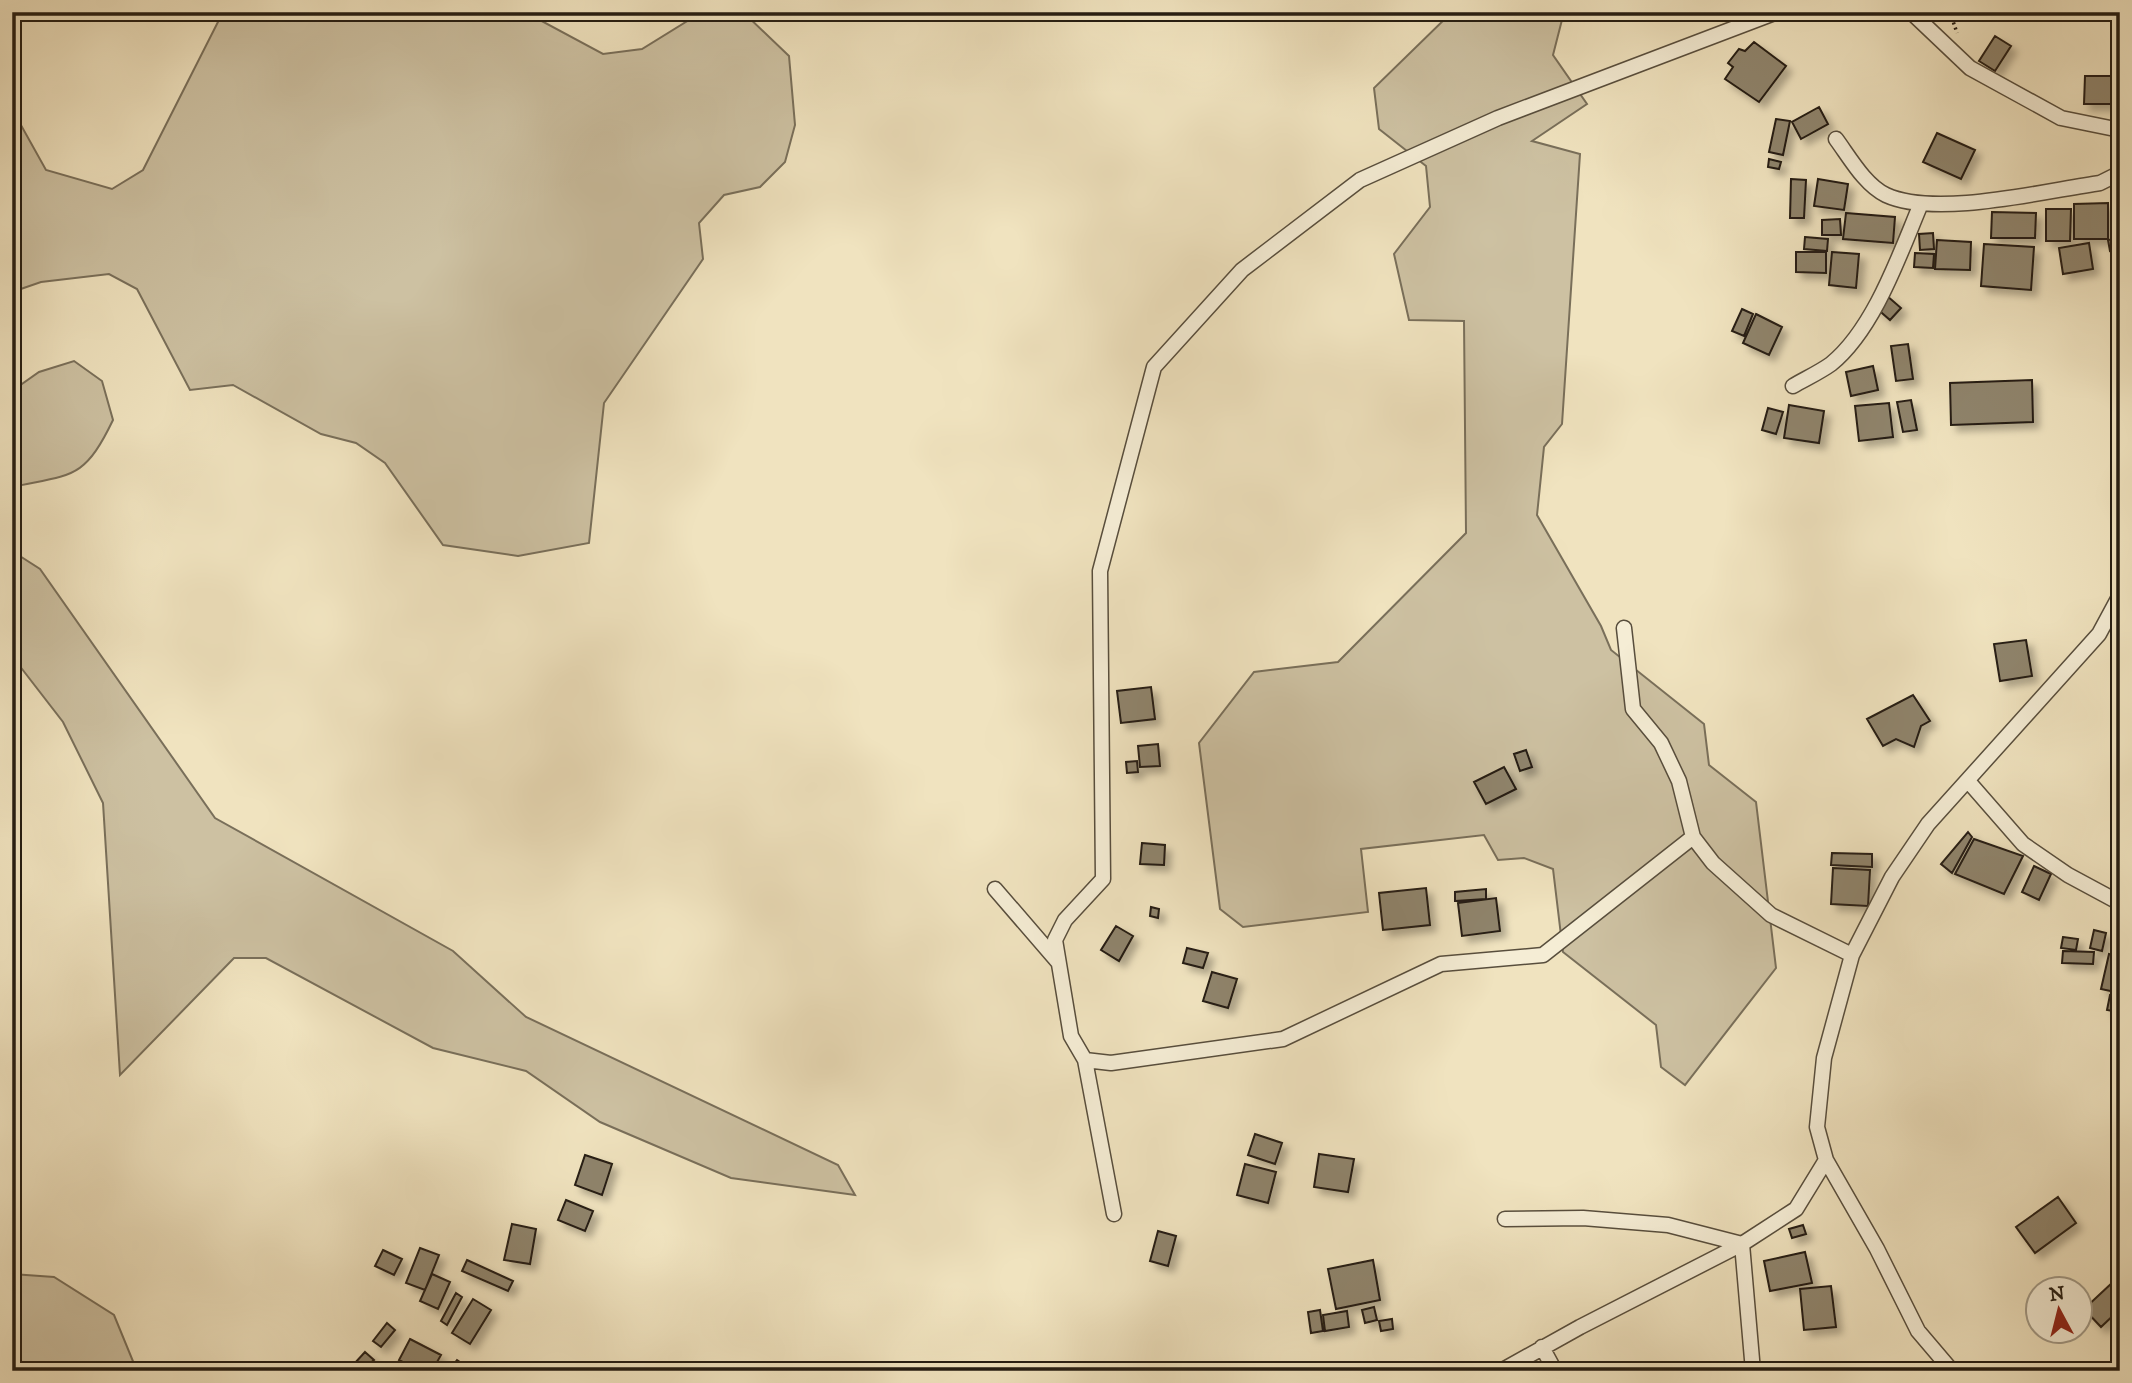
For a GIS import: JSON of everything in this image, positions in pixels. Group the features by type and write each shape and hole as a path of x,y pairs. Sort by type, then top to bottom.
{"street":[{"path":"1114,1214 1084,1060 1071,1036 1055,940 1065,920 1102,878 1100,571 1154,367 1242,270 1360,180 1498,118 1777,12"},
{"path":"1911,12 1970,68 2061,118 2120,130"},
{"path":"1836,139 1876,188 1885,194 1920,205 2100,183 2120,173"},
{"path":"1793,386 1830,364 1862,331 1893,273 1920,205"},
{"path":"1952,1371 1918,1331 1877,1249 1826,1160 1817,1127 1824,1058 1852,955 1892,877 1928,824 2099,634 2120,595"},
{"path":"1624,628 1633,709 1661,743 1679,781 1693,837 1713,863 1771,915 1852,955"},
{"path":"1968,781 2023,844 2120,903"},
{"path":"1084,1060 1111,1063 1283,1039 1441,964 1543,955 1693,837"},
{"path":"995,889 1059,963"},
{"path":"1501,1371 1542,1347 1742,1244 1796,1209 1826,1160"},
{"path":"1505,1219 1583,1218 1668,1225 1742,1244"},
{"path":"1742,1244 1753,1371"},
{"path":"1542,1347 1555,1371"}],"shaded area":[{"path":"223,12 525,12 603,54 642,49 702,12 743,12 789,56 795,125 785,162 760,187 724,195 699,223 703,259 604,403 589,543 518,556 443,545 385,463 356,443 321,434 233,385 190,390 137,289 109,274 41,282 12,292 12,109 46,170 112,189 143,170"},
{"path":"1452,12 1564,12 1553,55 1587,104 1532,141 1580,154 1562,424 1544,447 1537,515 1601,626 1611,650 1704,724 1709,765 1756,802 1776,968 1685,1085 1661,1067 1656,1025 1563,952 1553,869 1524,858 1498,860 1484,835 1361,849 1368,912 1243,927 1220,909 1199,743 1254,672 1338,662 1466,533 1464,321 1409,320 1394,254 1430,207 1426,166 1379,129 1374,88"},
{"path":"74,361 102,381 113,420 94,454 74,471 12,487 12,391 39,372"},
{"path":"12,551 40,569 215,818 453,951 526,1017 838,1165 855,1195 731,1178 600,1122 526,1071 433,1048 266,958 234,958 120,1075 103,803 63,722 12,656"},
{"path":"12,1274 54,1277 114,1315 137,1371 12,1371"}],"building":[{"path":"1995,36 2011,46 1995,71 1979,61"},
{"path":"1754,42 1786,66 1759,102 1725,79 1733,67 1728,63 1739,49 1745,51"},
{"path":"2085,76 2120,76 2120,104 2084,104"},
{"path":"1819,107 1828,124 1801,139 1792,122"},
{"path":"1776,119 1790,121 1783,155 1769,152"},
{"path":"1937,133 1975,150 1961,179 1923,162"},
{"path":"1769,159 1781,162 1779,169 1768,167"},
{"path":"1791,179 1806,180 1804,218 1790,218"},
{"path":"1818,179 1848,184 1844,210 1814,206"},
{"path":"2108,203 2108,239 2074,239 2074,204"},
{"path":"2046,209 2071,209 2070,241 2046,241"},
{"path":"1992,212 2036,213 2035,238 1991,238"},
{"path":"1846,213 1895,217 1893,243 1843,239"},
{"path":"1840,219 1841,235 1822,235 1822,220"},
{"path":"1933,233 1934,249 1920,250 1919,234"},
{"path":"1805,237 1828,239 1827,251 1804,249"},
{"path":"2120,238 2120,249 2110,251 2108,240"},
{"path":"1937,240 1971,242 1970,270 1935,269"},
{"path":"2089,243 2093,269 2063,274 2059,248"},
{"path":"1984,244 2034,247 2031,290 1981,286"},
{"path":"2120,251 2120,267 2117,267 2115,252"},
{"path":"1796,252 1826,252 1826,273 1796,272"},
{"path":"1832,252 1859,254 1856,288 1829,285"},
{"path":"1915,253 1934,254 1933,268 1914,267"},
{"path":"1886,295 1901,308 1890,320 1875,307"},
{"path":"1742,309 1753,314 1744,336 1732,331"},
{"path":"1756,314 1782,327 1769,355 1743,343"},
{"path":"1908,344 1913,379 1896,381 1891,346"},
{"path":"1873,366 1878,390 1851,396 1846,372"},
{"path":"2032,380 2033,422 1951,425 1950,383"},
{"path":"1911,400 1917,430 1903,432 1897,402"},
{"path":"1889,403 1893,437 1859,441 1855,406"},
{"path":"1789,405 1824,411 1819,443 1784,438"},
{"path":"1768,408 1783,412 1776,434 1762,430"},
{"path":"2026,640 2032,676 2000,681 1994,644"},
{"path":"1151,687 1155,719 1121,723 1117,691"},
{"path":"1913,695 1930,721 1921,726 1914,747 1896,739 1883,746 1867,719"},
{"path":"1158,744 1160,766 1140,767 1138,746"},
{"path":"1526,750 1532,767 1520,771 1514,754"},
{"path":"1137,761 1138,772 1127,773 1126,762"},
{"path":"1504,767 1516,789 1486,804 1474,782"},
{"path":"1968,832 1972,837 1952,873 1941,864"},
{"path":"1974,839 2023,856 2004,894 1955,874"},
{"path":"1142,843 1165,845 1164,865 1140,864"},
{"path":"1832,853 1872,854 1872,867 1831,865"},
{"path":"2034,866 2051,874 2039,900 2022,892"},
{"path":"1833,868 1870,870 1868,906 1831,904"},
{"path":"1426,888 1430,925 1383,930 1379,893"},
{"path":"1486,889 1486,899 1455,901 1455,892"},
{"path":"1496,898 1500,931 1462,936 1458,903"},
{"path":"1151,907 1159,909 1158,918 1150,916"},
{"path":"1116,926 1133,936 1119,961 1101,950"},
{"path":"2094,930 2106,933 2102,951 2090,948"},
{"path":"2063,937 2078,939 2076,950 2061,948"},
{"path":"1187,948 1208,953 1203,968 1183,963"},
{"path":"2063,951 2094,952 2093,964 2062,963"},
{"path":"2109,954 2120,956 2120,993 2101,989"},
{"path":"1212,972 1237,979 1228,1008 1203,1001"},
{"path":"2110,995 2120,996 2119,1012 2107,1010"},
{"path":"1255,1134 1282,1143 1275,1164 1248,1155"},
{"path":"1319,1154 1354,1159 1348,1192 1314,1187"},
{"path":"585,1155 612,1164 602,1195 575,1185"},
{"path":"1245,1164 1276,1172 1268,1203 1237,1195"},
{"path":"2058,1197 2076,1223 2035,1253 2016,1227"},
{"path":"566,1200 593,1211 585,1231 558,1220"},
{"path":"512,1224 536,1229 530,1264 504,1260"},
{"path":"1803,1225 1806,1234 1792,1238 1789,1229"},
{"path":"1158,1231 1176,1236 1168,1266 1150,1261"},
{"path":"420,1248 439,1255 425,1290 406,1283"},
{"path":"383,1250 402,1259 394,1275 375,1266"},
{"path":"1805,1252 1812,1283 1770,1291 1764,1261"},
{"path":"467,1260 513,1281 508,1291 462,1271"},
{"path":"1373,1260 1380,1300 1336,1309 1328,1269"},
{"path":"432,1274 450,1282 438,1309 420,1301"},
{"path":"2113,1282 2120,1290 2120,1309 2101,1327 2094,1320 2094,1300"},
{"path":"1831,1286 1836,1327 1804,1330 1800,1289"},
{"path":"456,1293 462,1297 447,1325 441,1321"},
{"path":"473,1299 491,1310 470,1344 452,1333"},
{"path":"1374,1307 1377,1320 1365,1323 1362,1310"},
{"path":"1320,1310 1323,1331 1311,1333 1308,1312"},
{"path":"1347,1311 1349,1327 1325,1331 1323,1315"},
{"path":"1392,1319 1393,1329 1381,1331 1379,1321"},
{"path":"387,1323 395,1330 381,1347 373,1341"},
{"path":"410,1339 441,1355 432,1371 419,1371 399,1360"},
{"path":"365,1352 374,1360 361,1371 354,1364"},
{"path":"457,1360 470,1369 469,1371 450,1369"}]}
